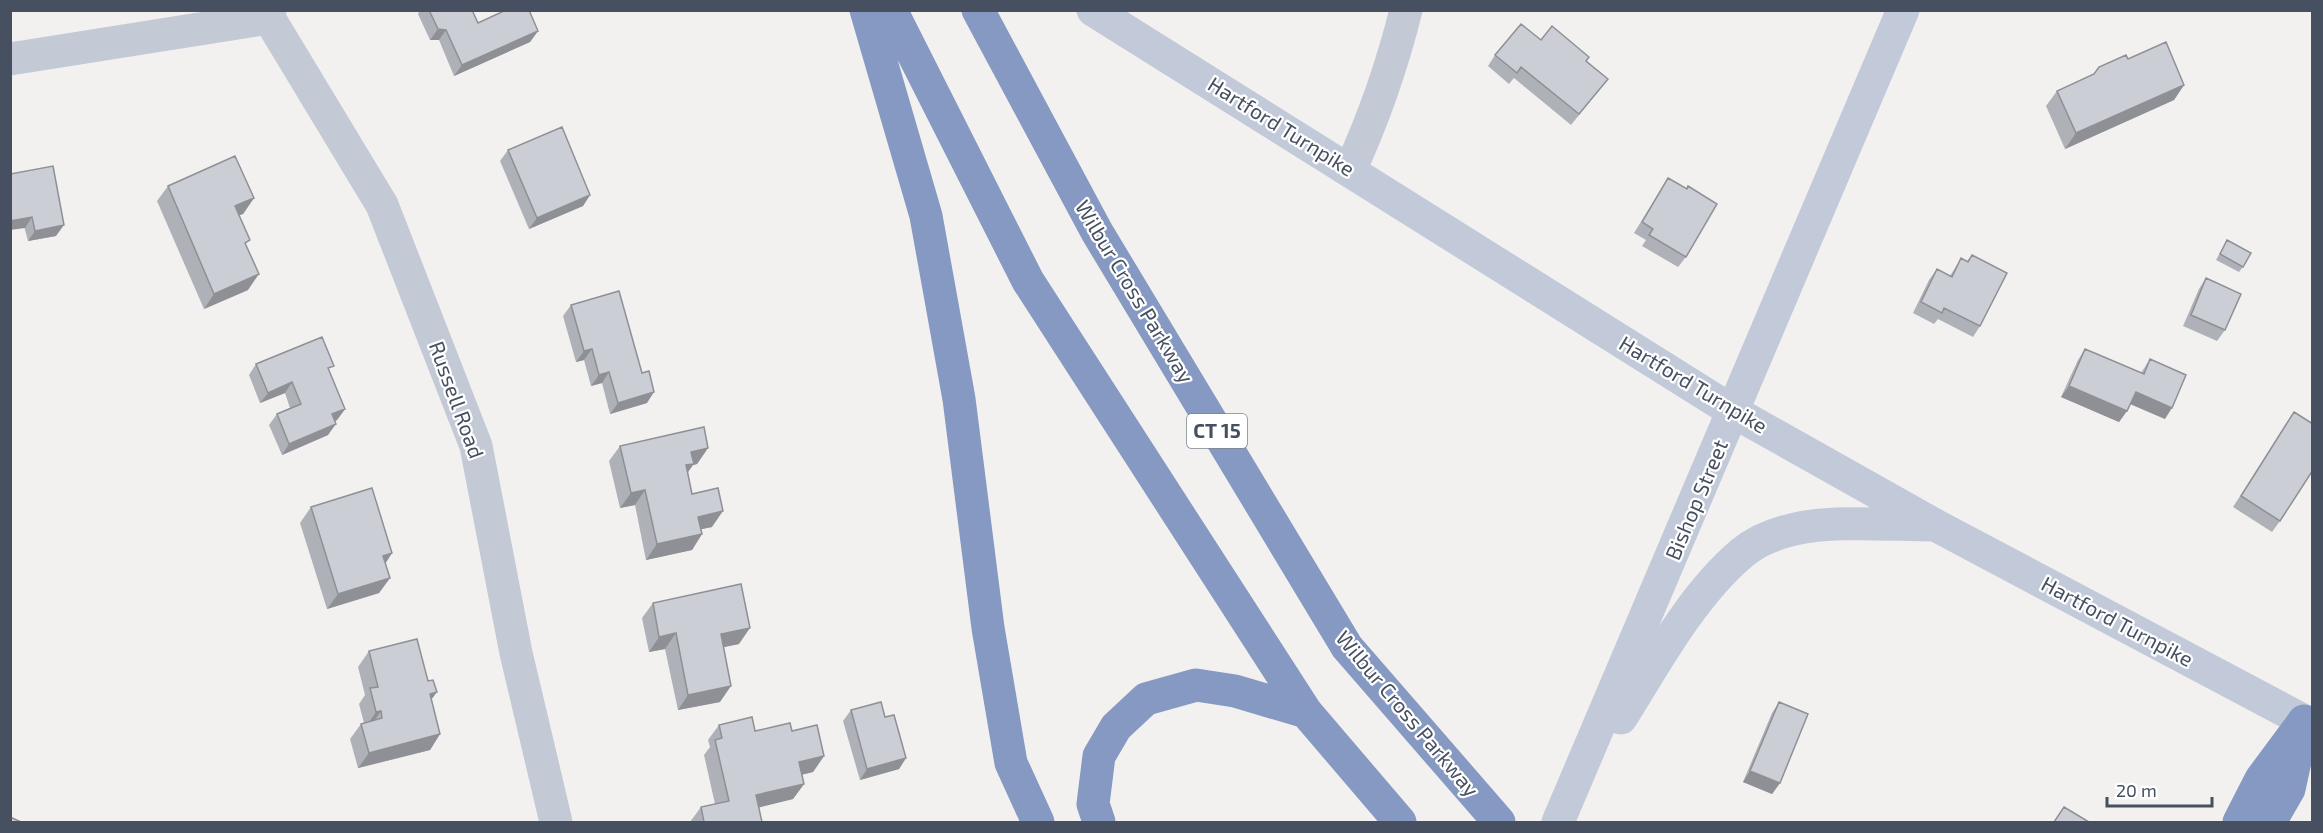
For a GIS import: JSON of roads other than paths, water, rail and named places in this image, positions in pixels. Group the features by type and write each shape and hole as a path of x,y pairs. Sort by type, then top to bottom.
{"highway":[{"path":"866,10 926,216 959,399 988,628 1011,763 1038,822"},
{"path":"891,10 1028,281 1306,712 1401,822"},
{"name":"Wilbur Cross Parkway","path":"978,10 1097,232 1347,647 1499,822"},
{"path":"1099,822 1093,804 1100,756 1116,728 1146,699 1197,685 1235,691 1306,712"},
{"path":"2239,822 2261,779 2310,717"},
{"path":"2270,822 2289,789 2310,717"}],"main road":[{"name":"Bishop Street","path":"1563,812 1904,10"},
{"name":"Hartford Turnpike","path":"1099,14 1734,412 1935,525 2310,717"},
{"path":"1563,812 1681,623 1716,580 1743,552 1772,536 1797,528 1836,525 1935,525"}],"street":[{"path":"1350,170 1382,95 1406,10"},
{"path":"10,59 269,14"},
{"name":"Russell Road","path":"269,14 382,205 476,446 516,653 556,822"}]}
